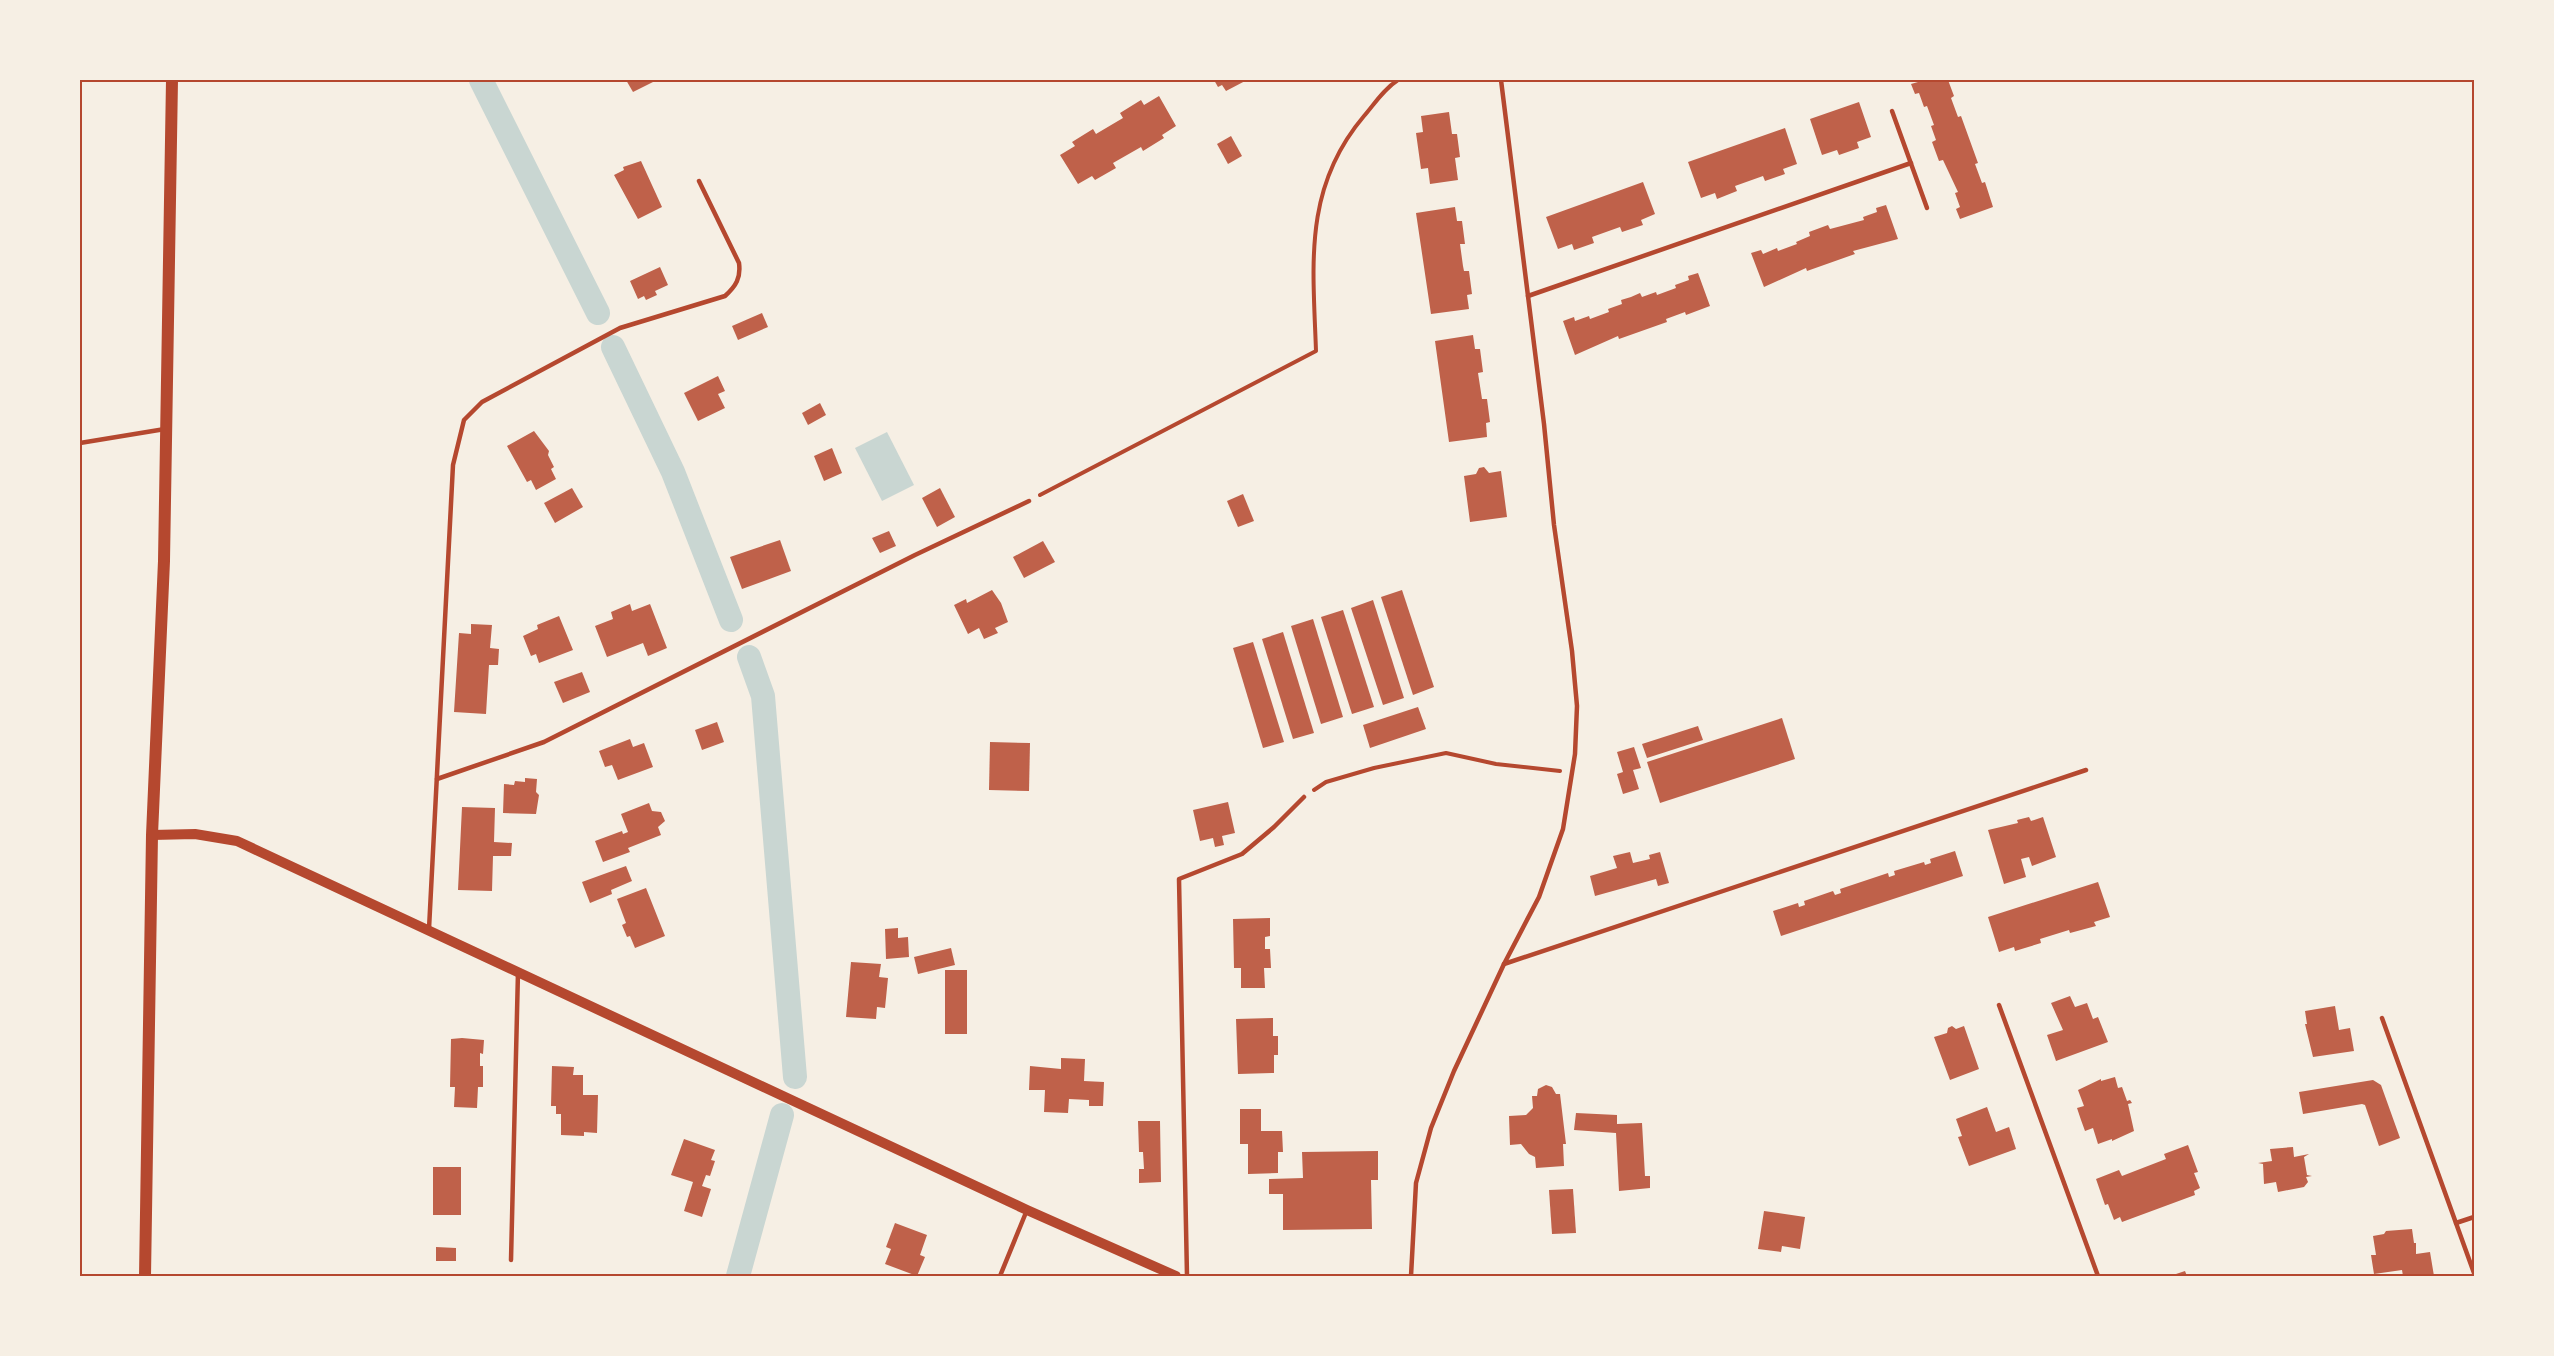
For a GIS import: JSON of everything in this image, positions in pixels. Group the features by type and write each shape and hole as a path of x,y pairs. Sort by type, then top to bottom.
{"main road":[{"path":"146,1276 152,835 164,561 172,80"}],"street":[{"path":"152,835 195,834 237,841 1026,1210 1176,1276"}],"lane":[{"path":"1411,1276 1416,1183 1431,1128 1454,1071 1504,964 1539,897 1563,829 1572,772 1577,706 1574,662 1554,525 1545,424 1502,80"},
{"path":"1892,111 1927,208"},
{"path":"1528,296 1911,163"},
{"path":"429,931 453,465 465,420 482,402 620,328 725,296 736,286 741,274 739,262 699,181"},
{"path":"80,443 165,429"},
{"path":"437,779 544,742 915,555 1029,501"},
{"path":"1504,964 2086,770"},
{"path":"1187,1276 1179,879 1242,854 1304,797"},
{"path":"511,1260 518,972"},
{"path":"1999,1005 2098,1276"},
{"path":"2382,1018 2475,1273"},
{"path":"1000,1276 1026,1210"},
{"path":"2456,1223 2475,1217"}],"path":[{"path":"1029,501 1316,351 1313,262 1319,204 1330,166 1353,129 1389,86 1398,80"},
{"path":"1304,797 1326,782 1374,768 1446,753 1496,764 1572,772"}],"shaded area":[{"path":"887,432 914,485 882,501 855,448"}],"building":[{"path":"626,80 657,80 633,92"},
{"path":"1214,80 1247,80 1226,91 1222,85 1218,87"},
{"path":"1925,80 1948,80 1954,96 1951,98 1958,117 1961,116 1978,163 1975,164 1982,183 1985,182 1993,207 1960,219 1956,209 1960,207 1955,193 1958,192 1943,160 1939,161 1932,142 1936,140 1931,126 1934,125 1927,106 1924,107 1919,93 1915,94 1911,84"},
{"path":"1159,96 1176,126 1162,135 1164,138 1143,151 1141,147 1113,163 1116,168 1095,180 1092,176 1078,184 1060,155 1075,146 1072,142 1093,129 1096,134 1123,118 1120,113 1141,100 1144,105"},
{"path":"1859,102 1871,137 1857,142 1859,148 1839,155 1837,150 1822,155 1810,119"},
{"path":"1449,112 1452,134 1457,134 1460,157 1455,158 1458,180 1430,184 1428,168 1421,169 1416,133 1423,132 1421,116"},
{"path":"1785,128 1797,164 1783,169 1785,174 1765,181 1763,176 1735,186 1737,191 1717,199 1715,193 1701,198 1688,162"},
{"path":"1231,136 1242,156 1228,164 1217,144"},
{"path":"641,161 662,207 638,219 614,175 624,170 623,167"},
{"path":"1643,182 1655,214 1641,220 1643,225 1622,232 1620,227 1592,237 1594,243 1574,250 1572,244 1558,249 1546,217"},
{"path":"1886,205 1898,239 1853,251 1855,254 1807,271 1806,268 1764,287 1751,253 1761,250 1763,254 1777,248 1778,251 1797,244 1796,242 1810,236 1809,232 1828,225 1830,229 1864,220 1863,217 1877,212 1876,208"},
{"path":"1455,207 1457,221 1462,221 1465,244 1460,244 1464,271 1469,271 1472,294 1467,295 1469,309 1431,314 1416,213"},
{"path":"660,267 668,285 655,291 657,295 646,300 644,296 638,299 630,281"},
{"path":"1698,273 1710,306 1686,315 1685,312 1666,319 1667,322 1619,339 1618,336 1575,355 1563,321 1574,317 1575,321 1589,316 1590,319 1609,312 1608,309 1622,304 1621,300 1640,293 1642,297 1656,292 1657,295 1676,288 1675,285 1689,280 1688,276"},
{"path":"762,313 768,327 738,340 732,326"},
{"path":"1473,335 1475,349 1480,349 1483,372 1478,373 1482,399 1487,399 1490,422 1486,423 1487,437 1449,442 1435,341"},
{"path":"718,376 725,391 718,394 725,408 698,421 684,393"},
{"path":"820,403 826,415 808,425 802,413"},
{"path":"534,431 549,451 548,455 554,467 551,469 556,479 536,490 531,480 527,482 507,446"},
{"path":"832,448 842,473 824,481 814,456"},
{"path":"1484,467 1489,473 1501,471 1507,517 1470,522 1464,476 1476,474 1479,468"},
{"path":"572,488 583,507 555,523 544,503"},
{"path":"940,488 955,517 937,527 922,498"},
{"path":"1243,494 1254,521 1238,527 1227,501"},
{"path":"889,531 896,546 880,553 872,538"},
{"path":"780,540 791,571 742,589 730,557"},
{"path":"1043,541 1055,562 1024,578 1013,557"},
{"path":"992,590 1001,603 1008,622 995,628 998,633 984,639 979,628 968,634 954,605 966,599 967,603"},
{"path":"1402,590 1434,687 1413,695 1381,597"},
{"path":"1373,600 1404,698 1383,705 1351,608"},
{"path":"630,604 632,611 650,604 667,648 648,656 643,643 607,657 595,626 613,619 611,612"},
{"path":"1343,610 1374,707 1352,714 1321,617"},
{"path":"559,616 573,650 539,663 536,654 531,656 523,636 538,629 537,625"},
{"path":"1313,619 1343,717 1321,724 1291,626"},
{"path":"471,624 492,625 490,648 499,649 498,665 489,665 486,714 454,712 459,633 471,634"},
{"path":"1283,632 1314,733 1293,739 1262,639"},
{"path":"1253,642 1284,742 1263,748 1233,648"},
{"path":"582,672 590,692 563,703 554,682"},
{"path":"1418,707 1426,729 1370,748 1363,725"},
{"path":"1782,718 1795,759 1660,803 1647,762"},
{"path":"717,722 724,742 702,750 695,730"},
{"path":"1698,726 1703,740 1647,758 1642,744"},
{"path":"630,739 633,747 644,743 653,767 618,780 612,765 605,767 599,751"},
{"path":"990,742 1030,743 1029,791 989,790"},
{"path":"1634,747 1641,768 1633,770 1639,789 1623,794 1617,774 1623,772 1617,752"},
{"path":"525,778 537,779 536,792 539,795 536,814 503,813 504,784 514,785 515,781 525,782"},
{"path":"1228,802 1235,833 1222,836 1224,845 1215,847 1213,838 1200,841 1193,810"},
{"path":"649,803 652,811 661,812 665,821 658,827 661,835 628,848 630,852 603,862 595,841 622,831 623,834 628,832 621,814"},
{"path":"462,807 495,808 494,842 512,843 511,856 493,856 492,891 458,890"},
{"path":"2029,817 2031,821 2043,817 2056,857 2032,866 2029,857 2021,859 2026,877 2004,884 1988,830 2018,823 2017,820"},
{"path":"1955,851 1963,876 1781,936 1773,911 1798,903 1799,907 1805,905 1804,901 1833,891 1835,895 1841,893 1840,889 1888,873 1889,877 1895,875 1894,871 1924,862 1925,865 1931,863 1930,859"},
{"path":"1630,852 1633,863 1650,859 1649,855 1660,852 1669,883 1658,886 1656,879 1595,896 1590,876 1617,868 1613,856"},
{"path":"626,866 632,881 611,890 612,894 590,903 582,882"},
{"path":"2098,882 2110,917 2094,922 2096,926 2070,933 2069,930 2040,939 2041,943 2015,951 2014,947 1999,952 1988,917"},
{"path":"646,888 665,936 635,948 622,925 626,923 617,899"},
{"path":"1270,918 1270,936 1265,937 1265,949 1270,949 1271,968 1264,968 1265,988 1241,988 1241,968 1234,968 1233,919"},
{"path":"898,928 898,938 908,937 909,957 886,959 885,929"},
{"path":"951,948 955,965 918,974 914,957"},
{"path":"851,962 881,964 879,977 888,978 885,1008 877,1007 876,1019 846,1017"},
{"path":"945,970 967,970 967,1034 945,1034"},
{"path":"2070,996 2075,1007 2087,1003 2093,1019 2098,1017 2108,1042 2056,1061 2047,1035 2063,1030 2051,1003"},
{"path":"2335,1006 2339,1030 2350,1028 2354,1051 2313,1057 2305,1024 2307,1024 2305,1011"},
{"path":"1273,1018 1273,1036 1278,1036 1278,1055 1274,1055 1274,1073 1238,1074 1236,1019"},
{"path":"1952,1026 1956,1029 1964,1026 1979,1069 1950,1080 1934,1037 1947,1033 1948,1028"},
{"path":"451,1039 484,1040 483,1054 480,1053 480,1066 483,1066 483,1087 478,1087 477,1108 454,1107 455,1087 450,1087"},
{"path":"1061,1058 1085,1059 1084,1081 1104,1082 1103,1106 1089,1106 1089,1100 1069,1099 1068,1113 1044,1112 1045,1090 1029,1090 1030,1066 1061,1069"},
{"path":"552,1066 574,1067 573,1075 583,1075 583,1095 598,1095 597,1133 584,1132 584,1136 561,1135 561,1114 556,1114 556,1106 551,1106"},
{"path":"2115,1077 2118,1088 2122,1087 2127,1101 2130,1100 2132,1103 2128,1104 2134,1131 2112,1141 2112,1139 2098,1144 2093,1128 2085,1131 2077,1108 2084,1106 2078,1090 2101,1079 2101,1081"},
{"path":"2373,1080 2381,1085 2400,1138 2379,1146 2365,1105 2362,1104 2303,1114 2299,1092"},
{"path":"1546,1085 1552,1087 1556,1094 1560,1094 1566,1144 1563,1144 1564,1166 1536,1168 1535,1157 1529,1154 1521,1144 1510,1145 1509,1116 1526,1115 1533,1108 1532,1096 1537,1096 1538,1089"},
{"path":"1987,1107 1996,1132 2009,1127 2016,1149 1969,1166 1958,1137 1962,1136 1956,1119"},
{"path":"1240,1109 1261,1109 1261,1131 1282,1131 1283,1152 1278,1152 1278,1173 1248,1174 1248,1144 1240,1144"},
{"path":"1576,1113 1617,1115 1617,1124 1642,1123 1645,1176 1650,1176 1650,1188 1619,1191 1616,1133 1574,1130"},
{"path":"1138,1121 1160,1121 1161,1182 1139,1183 1139,1169 1144,1169 1143,1152 1139,1152"},
{"path":"684,1139 715,1150 711,1160 715,1161 710,1176 706,1175 702,1186 711,1189 702,1217 684,1211 693,1182 671,1175"},
{"path":"2188,1145 2198,1172 2194,1173 2200,1188 2194,1191 2195,1195 2122,1222 2120,1217 2114,1220 2108,1204 2105,1205 2096,1179 2119,1170 2122,1176 2166,1159 2164,1154"},
{"path":"2293,1147 2294,1157 2309,1154 2304,1157 2307,1175 2312,1176 2306,1177 2308,1182 2304,1187 2278,1192 2276,1182 2264,1184 2263,1164 2258,1163 2272,1161 2270,1149"},
{"path":"1378,1151 1378,1180 1371,1180 1372,1229 1283,1230 1283,1194 1269,1194 1269,1179 1303,1178 1302,1152"},
{"path":"433,1167 461,1167 461,1215 433,1215"},
{"path":"1573,1189 1576,1233 1552,1234 1549,1190"},
{"path":"1764,1211 1805,1217 1800,1249 1782,1246 1781,1252 1758,1249"},
{"path":"895,1223 927,1235 920,1255 925,1257 917,1276 885,1264 891,1249 886,1247"},
{"path":"2412,1229 2416,1254 2430,1252 2434,1276 2403,1276 2402,1270 2374,1274 2371,1255 2376,1255 2373,1236 2384,1234 2386,1231"},
{"path":"436,1247 456,1248 456,1261 436,1261"},
{"path":"2185,1271 2187,1276 2170,1276"}],"waterway":[{"path":"481,80 598,313"},
{"path":"613,347 673,472 731,620"},
{"path":"749,657 763,696 795,1077"},
{"path":"738,1276 782,1115"}]}
